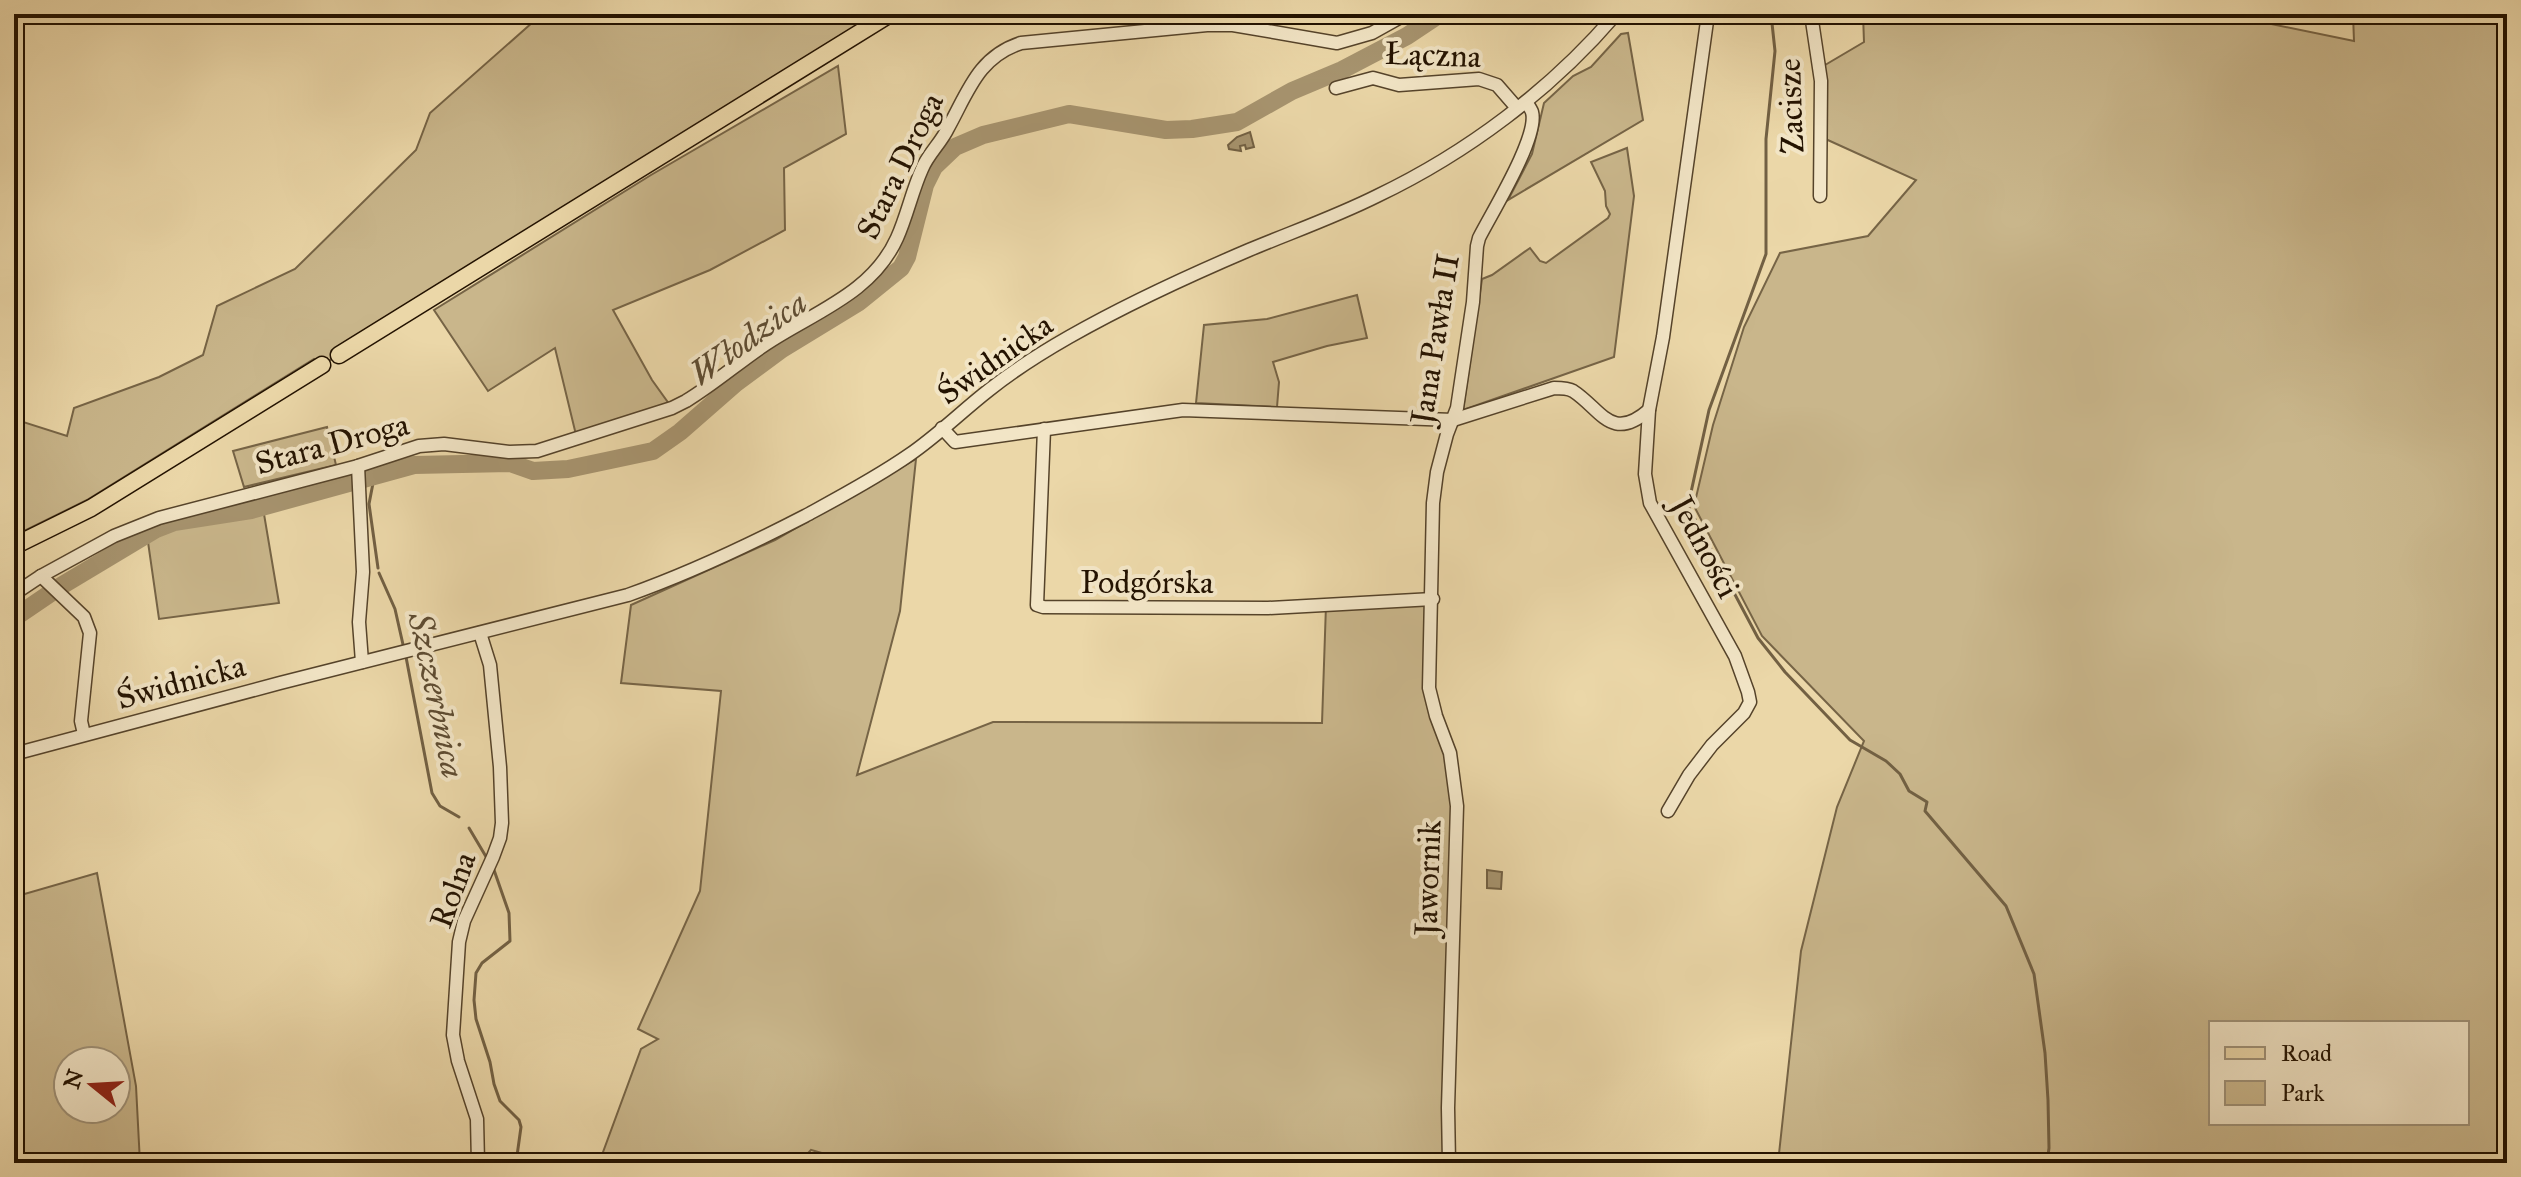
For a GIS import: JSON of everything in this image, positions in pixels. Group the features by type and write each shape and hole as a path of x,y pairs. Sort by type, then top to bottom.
{"main road":[{"path":"339,355 890,14"},
{"path":"14,546 91,508 322,365"}],"street":[{"name":"Stara Droga","path":"14,594 114,536 159,518 358,468 419,446 433,444 509,452 537,451 672,408 700,393 785,331 839,302 879,266 897,240 921,170 948,129 969,85 1005,48 1021,43 1207,25 1233,25 1337,43 1372,33 1406,14"},
{"name":"Świdnicka","path":"14,754 628,595 682,576 854,490 910,455 1024,364 1072,335 1198,273 1381,195 1436,164 1521,105 1593,41 1616,14"},
{"name":"Jedności","path":"1668,811 1689,775 1712,745 1744,713 1750,702 1735,656 1650,503 1645,457 1649,410 1663,337 1708,14"},
{"name":"Zacisze","path":"1811,14 1821,81 1820,196"},
{"name":"Łączna","path":"1336,88 1373,78 1399,85 1479,79 1497,85 1521,105"},
{"name":"Jana Pawła II","path":"1433,599 1433,503 1437,472 1457,408 1473,302 1477,246 1525,152 1533,116 1532,109 1521,105"},
{"path":"942,428 955,442 1183,410 1453,420 1554,388 1570,389 1607,421 1617,424 1631,421 1649,410"},
{"name":"Podgórska","path":"1044,429 1037,605 1144,609 1268,608 1433,599"},
{"path":"358,468 363,572 359,622 362,662"},
{"path":"43,578 84,617 90,633 81,721 84,734"},
{"name":"Jawornik","path":"1433,599 1429,688 1450,753 1457,806 1449,1163"},
{"name":"Rolna","path":"478,1163 477,1119 453,1035 459,942 470,904 500,838 502,808 490,665 480,633"}],"green space":[{"path":"542,14 890,14 322,365 314,359 87,500 14,536 14,419 67,436 74,408 159,377 203,355 217,306 295,269 416,150 430,113"},
{"path":"1863,14 2223,14 2354,41 2353,14 2507,14 2507,1163 1778,1163 1801,951 1837,807 1864,741 1762,636 1694,506 1713,425 1744,327 1780,253 1868,236 1916,180 1819,136 1820,68 1864,42"},
{"path":"1628,33 1643,120 1508,200 1532,154 1544,103 1573,76 1591,67 1621,34"},
{"path":"838,66 846,134 784,168 785,230 710,270 613,310 652,380 672,408 577,439 555,348 488,391 434,310 651,175"},
{"path":"1627,148 1634,196 1614,357 1463,410 1482,279 1530,248 1540,261 1546,263 1608,218 1610,214 1605,191 1591,162"},
{"path":"1357,295 1367,338 1273,362 1279,382 1277,407 1196,403 1204,325 1267,319"},
{"path":"327,427 336,465 244,487 233,451"},
{"path":"916,459 900,611 857,775 993,722 1322,723 1326,605 1433,599 1429,688 1454,775 1449,1163 832,1163 829,1155 811,1150 799,1163 599,1163 641,1049 658,1039 638,1029 700,891 721,691 621,683 631,605 775,540"},
{"path":"251,510 264,514 279,603 159,619 148,542 156,529 174,522"},
{"path":"97,873 128,1045 52,1045 52,1125 132,1125 132,1064 140,1163 14,1163 14,897"}],"shaded area":[{"path":"1250,132 1254,147 1246,149 1245,145 1240,146 1241,151 1229,149 1228,145 1237,137"},
{"path":"1487,870 1502,872 1501,889 1487,888"}],"waterway":[{"name":"Włodzica","path":"14,618 61,586 156,529 174,522 251,510 414,465 510,463 533,471 568,469 653,451 782,349 859,302 901,268 907,257 925,185 934,167 955,147 983,135 1069,114 1166,130 1237,122 1292,91 1342,70 1407,36 1440,14"},
{"path":"1771,14 1775,51 1766,139 1766,254 1709,410 1688,506 1758,638 1785,672 1850,740 1886,761 1900,774 1909,791 1927,802 1925,811 2006,906 2034,974 2045,1053 2047,1163"},
{"name":"Szczerbnica","path":"374,478 369,504 378,568"},
{"name":"Szczerbnica","path":"379,573 395,609 404,649"},
{"name":"Szczerbnica","path":"406,657 432,793 440,806 459,817"},
{"name":"Szczerbnica","path":"469,828 488,860"},
{"name":"Szczerbnica","path":"494,870 509,913 510,941 482,963 476,973 474,1000 476,1019 500,1101 519,1120 521,1127 516,1163"}]}
